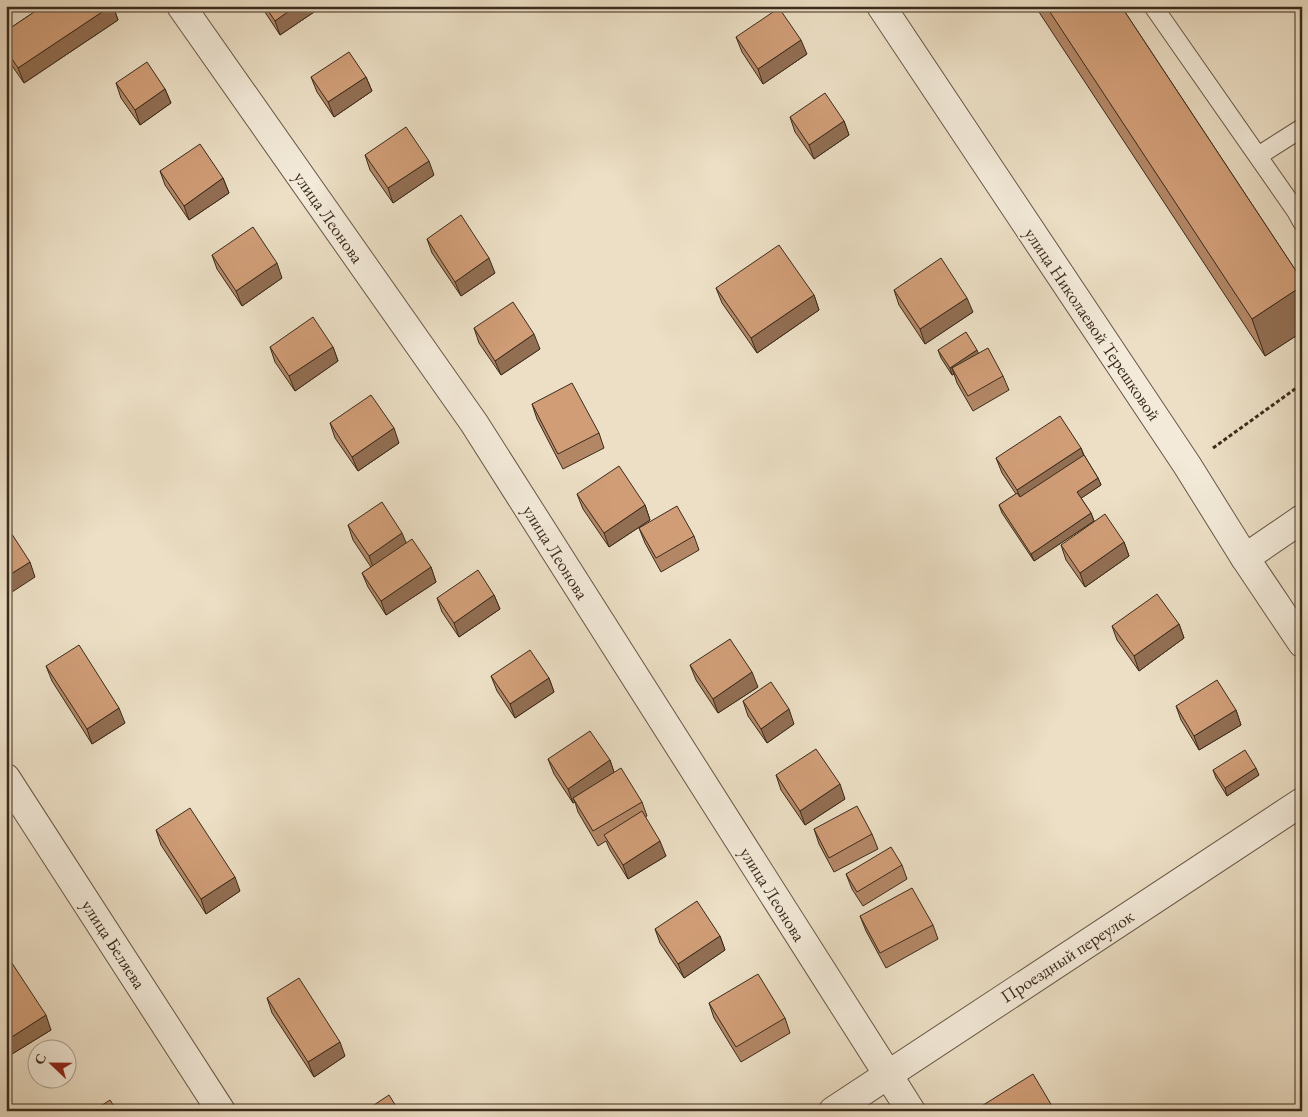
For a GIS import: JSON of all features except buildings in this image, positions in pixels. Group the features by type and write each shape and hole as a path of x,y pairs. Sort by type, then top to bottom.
{"street":[{"name":"улица Леонова","path":"181,6 474,423 911,1111"},
{"name":"улица Николаевой Терешковой","path":"881,6 1187,465 1245,558 1302,643"},
{"path":"1245,558 1302,519"},
{"name":"улица Беляева","path":"6,778 221,1111"},
{"name":"Проездный переулок","path":"833,1111 1302,802"}],"lane":[{"path":"1153,6 1302,222"},
{"path":"1258,156 1302,128"}],"path":[{"path":"1187,465 1302,384"}]}
